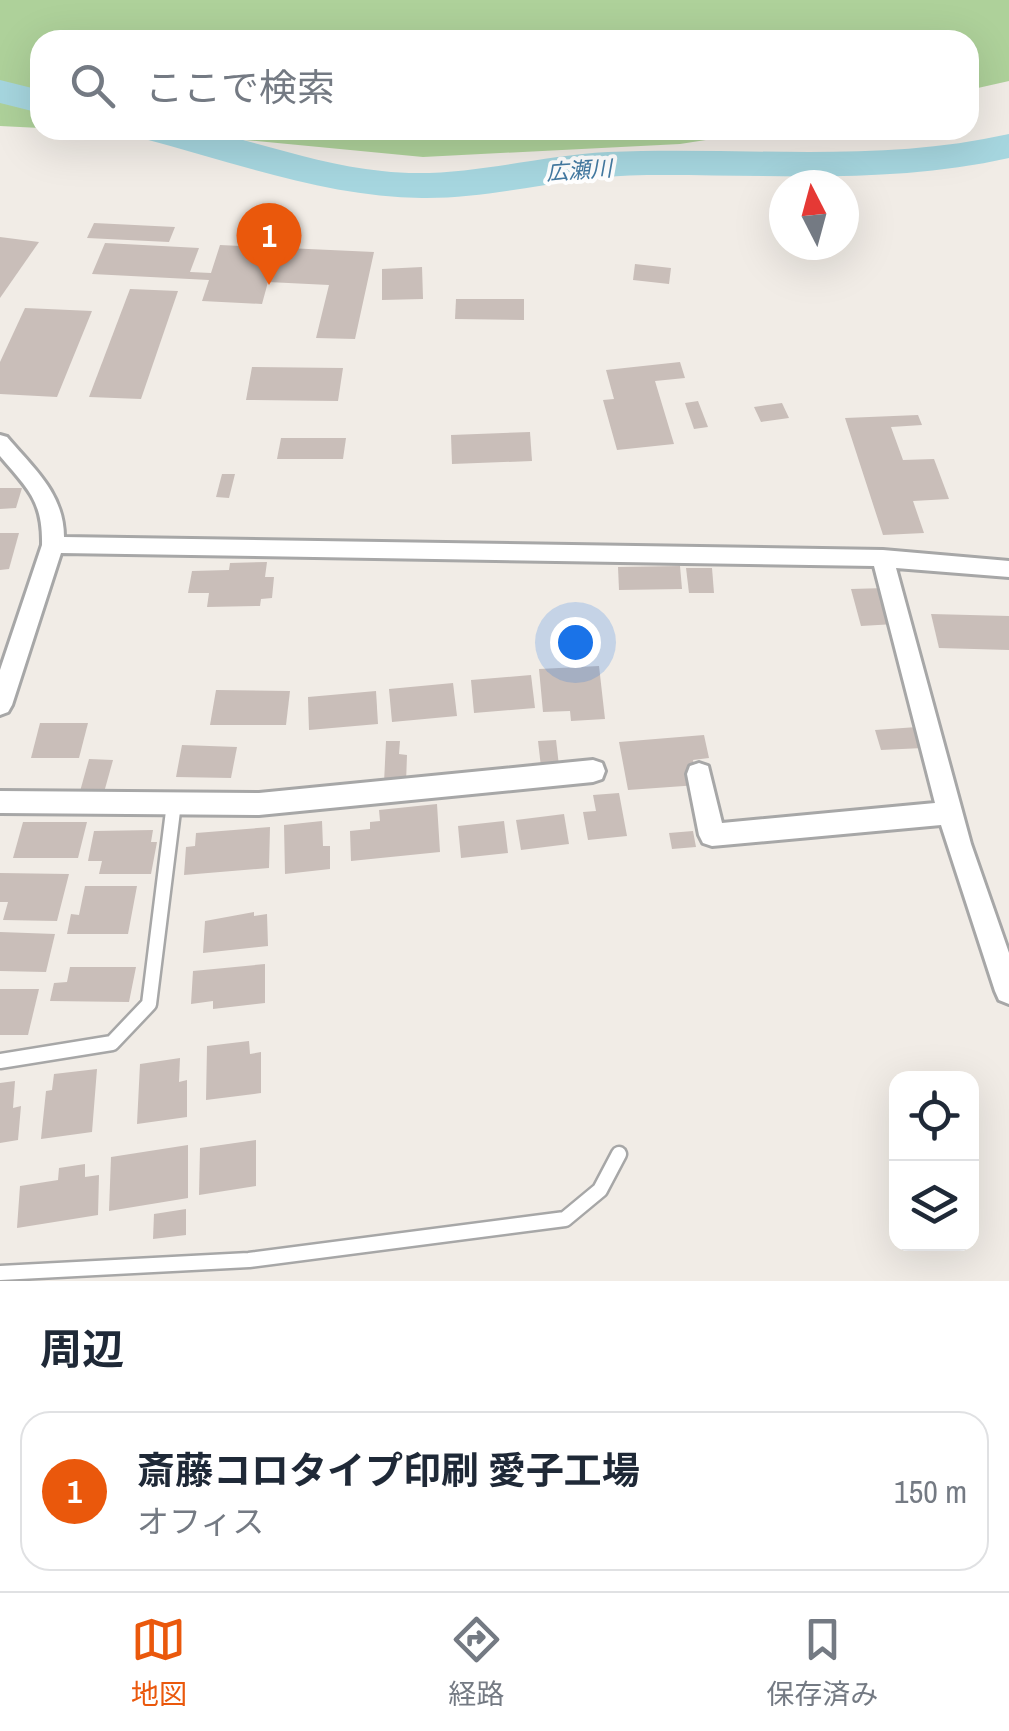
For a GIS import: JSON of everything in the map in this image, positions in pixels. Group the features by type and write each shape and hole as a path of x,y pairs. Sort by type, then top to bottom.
{"street":[{"path":"0,442 11,471 52,506 53,544 0,705"},
{"path":"53,544 882,558 1009,569"},
{"path":"882,558 950,813 1009,991"},
{"path":"0,802 259,804 594,771"},
{"path":"700,774 712,835 950,813"}],"lane":[{"path":"0,1060 112,1044 149,1004 174,804"},
{"path":"0,1273 249,1260 565,1220 600,1190 619,1154"}],"green space":[{"path":"0,0 1009,0 1009,81 979,88 979,30 30,30 30,128 0,126"},
{"path":"245,140 706,140 680,144 423,157"}],"building":[{"path":"94,223 175,227 169,242 87,238"},
{"path":"0,237 39,242 0,298"},
{"path":"105,243 199,248 190,272 211,273 220,245 374,252 355,339 316,338 329,285 268,282 262,304 202,301 209,280 92,274"},
{"path":"635,264 671,268 669,284 633,280"},
{"path":"422,267 423,299 382,300 382,269"},
{"path":"130,289 178,291 141,399 89,397"},
{"path":"456,299 524,299 524,320 455,319"},
{"path":"25,308 92,311 57,397 0,394 0,362"},
{"path":"680,362 685,378 655,381 674,444 617,450 603,400 614,399 606,370"},
{"path":"252,367 343,368 338,401 246,400"},
{"path":"698,401 708,427 694,429 685,403"},
{"path":"782,403 789,418 761,422 754,407"},
{"path":"918,415 922,425 891,427 903,460 934,459 949,499 913,501 924,533 883,535 845,418"},
{"path":"530,432 532,461 452,464 451,435"},
{"path":"281,438 346,438 343,459 277,459"},
{"path":"222,474 235,474 229,498 216,497"},
{"path":"0,488 22,488 16,508 0,509"},
{"path":"0,533 19,533 9,569 0,570"},
{"path":"267,562 265,577 274,577 272,598 261,599 260,606 207,607 209,593 188,593 192,571 229,570 230,563"},
{"path":"680,566 682,589 619,590 618,567"},
{"path":"686,568 712,568 714,593 689,593"},
{"path":"885,588 895,624 861,626 851,589"},
{"path":"931,614 1009,616 1009,650 939,648"},
{"path":"599,666 605,719 571,721 570,711 543,712 539,669"},
{"path":"531,675 535,708 474,713 471,680"},
{"path":"453,683 457,716 392,722 389,689"},
{"path":"216,690 290,691 286,725 210,725"},
{"path":"376,691 378,724 309,730 308,697"},
{"path":"40,723 88,723 79,758 31,758"},
{"path":"917,727 923,748 881,750 875,730"},
{"path":"704,735 709,758 693,760 698,785 628,790 619,742"},
{"path":"556,740 559,766 541,767 538,741"},
{"path":"386,741 400,741 399,754 407,755 406,783 384,783"},
{"path":"182,745 237,747 231,778 176,777"},
{"path":"89,759 113,760 103,796 79,795"},
{"path":"619,793 627,836 588,840 583,812 596,811 593,795"},
{"path":"437,804 440,852 351,861 350,831 370,829 370,822 380,821 379,810"},
{"path":"564,814 569,844 521,850 516,820"},
{"path":"322,821 323,846 330,846 330,869 285,874 284,825"},
{"path":"504,821 508,853 461,858 458,826"},
{"path":"23,822 87,822 78,858 13,858"},
{"path":"270,827 269,868 184,875 186,847 195,846 196,833"},
{"path":"153,830 151,842 157,842 151,874 99,874 102,861 88,861 94,831"},
{"path":"693,831 696,847 672,849 669,833"},
{"path":"0,873 69,874 57,921 3,920 8,902 0,902"},
{"path":"85,886 137,886 128,934 67,934 71,914 79,915"},
{"path":"254,912 254,916 267,914 268,946 203,953 205,921"},
{"path":"0,932 55,934 46,972 0,971"},
{"path":"265,964 265,1003 213,1009 213,1001 191,1004 193,971"},
{"path":"70,967 136,967 129,1002 50,1001 54,983 67,982"},
{"path":"0,989 39,989 28,1035 0,1035"},
{"path":"249,1041 250,1054 261,1052 261,1093 206,1100 207,1046"},
{"path":"180,1058 179,1082 187,1080 187,1117 137,1124 140,1064"},
{"path":"97,1069 92,1132 41,1139 46,1091 52,1090 54,1074"},
{"path":"15,1081 13,1108 21,1106 18,1140 0,1143 0,1083"},
{"path":"256,1140 256,1186 199,1195 200,1148"},
{"path":"188,1145 188,1198 109,1211 111,1157"},
{"path":"85,1164 85,1177 99,1175 98,1215 17,1228 20,1186 58,1180 59,1168"},
{"path":"186,1209 186,1235 153,1239 154,1214"}],"waterway":[{"name":"広瀬川","path":"0,91 30,99"},
{"name":"広瀬川","path":"193,140 344,178 421,186 460,185 608,164 883,165 1009,146"}],"place":[{"name":"斎藤コロタイプ印刷 愛子工場","path":"269,285"}]}
